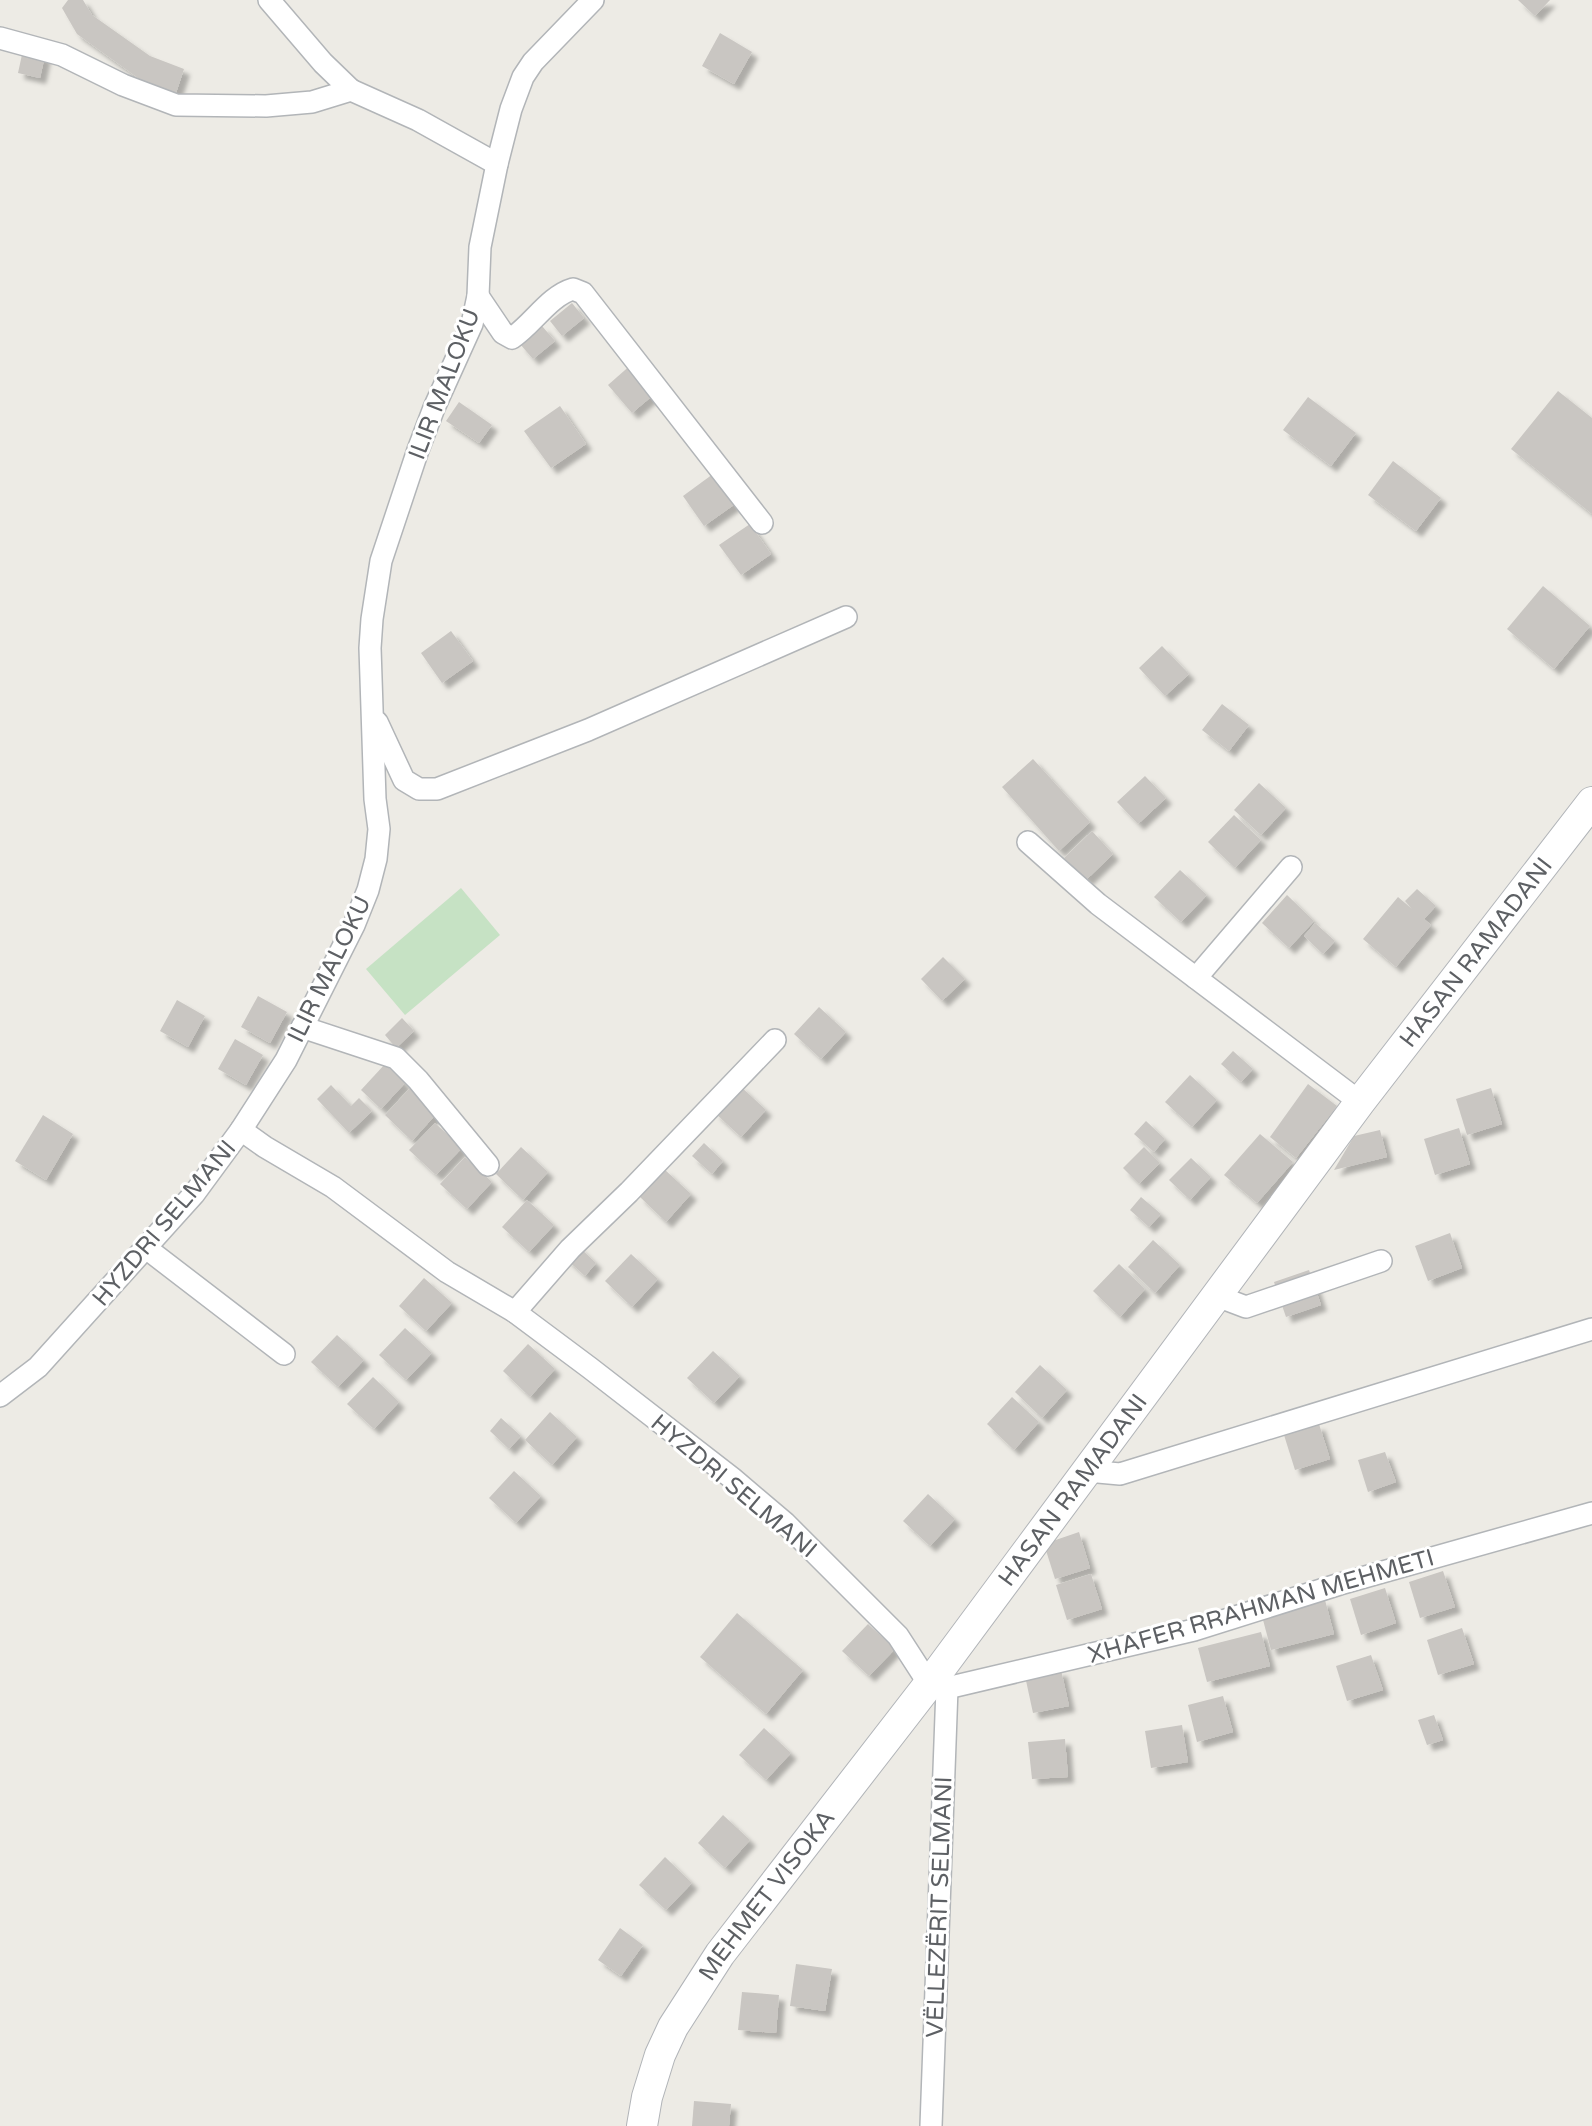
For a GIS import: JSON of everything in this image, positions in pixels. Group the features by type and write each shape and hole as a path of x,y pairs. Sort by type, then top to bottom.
{"main road":[{"name":"HASAN RAMADANI","path":"938,1686 1087,1471 1360,1102 1592,802"},
{"name":"MEHMET VISOKA","path":"642,2126 647,2097 660,2055 692,1993 751,1912 938,1686"}],"street":[{"path":"268,0 323,63 351,90 418,120 497,164"},
{"name":"ILIR MALOKU","path":"242,1130 286,1060 354,925 368,890 376,859 379,829 375,799 372,712 372,619 381,561 422,439 472,324 478,296 480,247 497,164 523,77 540,53 593,0"},
{"path":"0,38 62,55 123,85 176,105 266,106 312,102 351,90"},
{"path":"478,296 503,333 512,338 524,330 562,292 573,289 583,293 762,523"},
{"name":"ILIR MALOKU","path":"372,712 404,780 419,789 437,789 588,730 846,617"},
{"path":"1028,842 1098,904 1360,1102"},
{"path":"1196,978 1292,867"},
{"path":"302,1027 396,1058 418,1080 488,1165"},
{"path":"515,1312 570,1249 629,1192 775,1040"},
{"name":"HYZDRI SELMANI","path":"0,1396 38,1367 194,1194 242,1130 265,1147 333,1187 447,1272 515,1312 732,1478 785,1523 898,1636 938,1686"},
{"path":"146,1248 284,1354"},
{"path":"1217,1296 1246,1307 1381,1261"},
{"path":"1087,1471 1120,1474 1592,1329"},
{"name":"XHAFER RRAHMAN MEHMETI","path":"938,1686 1194,1630 1340,1584 1592,1513"},
{"name":"VËLLEZËRIT SELMANI","path":"931,2126 938,1686"}],"green space":[{"path":"461,888 500,935 405,1015 366,969"}],"building":[{"path":"68,0 83,0 92,15 150,56 184,69 176,93 141,80 77,34 62,8"},
{"path":"1518,0 1550,0 1535,16"},
{"path":"720,33 752,52 734,84 702,66"},
{"path":"23,50 45,55 40,78 18,73"},
{"path":"572,303 584,318 562,336 550,321"},
{"path":"542,326 555,341 533,359 520,344"},
{"path":"633,363 658,391 632,413 608,385"},
{"path":"1558,391 1592,418 1592,514 1511,449"},
{"path":"1308,397 1356,433 1331,466 1283,430"},
{"path":"459,402 492,425 479,443 446,421"},
{"path":"560,406 586,444 551,468 524,431"},
{"path":"1393,461 1441,498 1416,531 1368,495"},
{"path":"713,474 735,504 704,526 683,496"},
{"path":"750,524 771,554 741,575 719,545"},
{"path":"1543,586 1590,626 1554,669 1507,629"},
{"path":"451,631 473,661 442,683 421,653"},
{"path":"1162,646 1189,674 1165,696 1139,668"},
{"path":"1222,704 1249,725 1229,751 1202,730"},
{"path":"1033,759 1090,822 1059,851 1002,787"},
{"path":"1145,776 1166,798 1138,824 1117,802"},
{"path":"1259,783 1286,808 1261,835 1234,810"},
{"path":"1234,815 1261,840 1235,868 1208,842"},
{"path":"1092,831 1113,854 1086,880 1064,858"},
{"path":"1180,870 1207,895 1181,922 1154,897"},
{"path":"1417,889 1436,906 1424,919 1431,925 1396,967 1363,939 1398,897 1412,909 1405,901"},
{"path":"1287,895 1314,921 1289,948 1262,923"},
{"path":"1315,923 1335,941 1323,954 1304,936"},
{"path":"943,957 965,979 942,1001 921,979"},
{"path":"258,996 287,1012 270,1043 241,1027"},
{"path":"177,1000 205,1016 188,1047 160,1031"},
{"path":"819,1007 846,1032 821,1059 794,1034"},
{"path":"402,1018 414,1031 396,1048 385,1035"},
{"path":"235,1039 263,1055 246,1085 218,1069"},
{"path":"1233,1051 1253,1069 1241,1082 1221,1064"},
{"path":"385,1064 405,1083 381,1109 361,1090"},
{"path":"1190,1075 1217,1100 1192,1127 1165,1102"},
{"path":"1308,1084 1337,1106 1296,1158 1270,1137"},
{"path":"331,1085 351,1106 359,1098 372,1111 349,1133 317,1099"},
{"path":"739,1085 766,1110 741,1137 714,1112"},
{"path":"410,1088 437,1113 412,1141 385,1115"},
{"path":"1491,1088 1502,1124 1467,1135 1456,1099"},
{"path":"43,1115 73,1134 46,1180 15,1161"},
{"path":"1146,1121 1165,1139 1154,1152 1134,1134"},
{"path":"435,1123 462,1148 436,1175 409,1150"},
{"path":"1459,1128 1470,1164 1435,1175 1424,1139"},
{"path":"1380,1130 1387,1157 1334,1170 1354,1136"},
{"path":"1260,1134 1293,1162 1257,1203 1224,1175"},
{"path":"704,1143 723,1161 712,1174 692,1156"},
{"path":"521,1147 548,1172 523,1200 496,1174"},
{"path":"1144,1147 1160,1163 1139,1184 1123,1168"},
{"path":"465,1157 492,1182 467,1209 440,1184"},
{"path":"1191,1158 1211,1177 1190,1200 1169,1180"},
{"path":"664,1169 691,1194 666,1222 639,1196"},
{"path":"1141,1197 1161,1214 1149,1227 1130,1210"},
{"path":"527,1200 554,1225 529,1252 502,1227"},
{"path":"1450,1233 1462,1268 1428,1281 1415,1246"},
{"path":"1153,1240 1180,1265 1155,1293 1128,1267"},
{"path":"577,1245 596,1263 585,1276 565,1258"},
{"path":"631,1254 658,1279 632,1307 605,1281"},
{"path":"1119,1264 1145,1289 1120,1317 1093,1291"},
{"path":"1309,1270 1321,1305 1286,1317 1274,1282"},
{"path":"424,1278 452,1303 426,1331 399,1306"},
{"path":"405,1328 432,1353 406,1380 379,1355"},
{"path":"337,1335 364,1360 338,1387 311,1362"},
{"path":"528,1344 555,1369 530,1397 503,1371"},
{"path":"713,1351 740,1376 714,1403 687,1378"},
{"path":"1040,1365 1067,1390 1042,1418 1015,1392"},
{"path":"373,1377 399,1402 374,1429 347,1404"},
{"path":"1012,1397 1039,1422 1014,1450 987,1424"},
{"path":"550,1412 577,1437 552,1465 525,1440"},
{"path":"501,1418 521,1436 509,1449 490,1431"},
{"path":"1319,1424 1330,1459 1295,1470 1284,1435"},
{"path":"1385,1452 1396,1482 1368,1492 1358,1460"},
{"path":"514,1471 541,1496 516,1523 489,1498"},
{"path":"928,1494 955,1519 930,1546 903,1521"},
{"path":"1079,1532 1090,1568 1055,1579 1044,1544"},
{"path":"1443,1571 1455,1607 1420,1618 1409,1582"},
{"path":"1091,1574 1102,1609 1067,1620 1056,1585"},
{"path":"1385,1588 1396,1623 1361,1635 1350,1599"},
{"path":"1325,1600 1334,1634 1271,1650 1262,1616"},
{"path":"737,1613 803,1670 766,1714 700,1657"},
{"path":"868,1624 895,1649 869,1676 842,1651"},
{"path":"1462,1628 1474,1664 1438,1675 1427,1640"},
{"path":"1261,1632 1270,1666 1207,1682 1198,1648"},
{"path":"1371,1655 1383,1690 1347,1701 1336,1666"},
{"path":"1061,1670 1069,1706 1033,1713 1025,1676"},
{"path":"1223,1696 1233,1732 1197,1742 1188,1705"},
{"path":"1434,1715 1443,1740 1427,1745 1418,1720"},
{"path":"1182,1725 1188,1762 1151,1768 1145,1731"},
{"path":"764,1728 791,1753 766,1780 739,1755"},
{"path":"1065,1739 1068,1777 1032,1779 1028,1742"},
{"path":"723,1815 750,1840 725,1868 698,1843"},
{"path":"665,1857 692,1883 666,1910 639,1885"},
{"path":"620,1928 643,1945 621,1976 598,1960"},
{"path":"796,1964 832,1969 825,2011 790,2006"},
{"path":"742,1992 779,1995 776,2033 738,2030"},
{"path":"694,2101 731,2104 729,2126 692,2126"}]}
